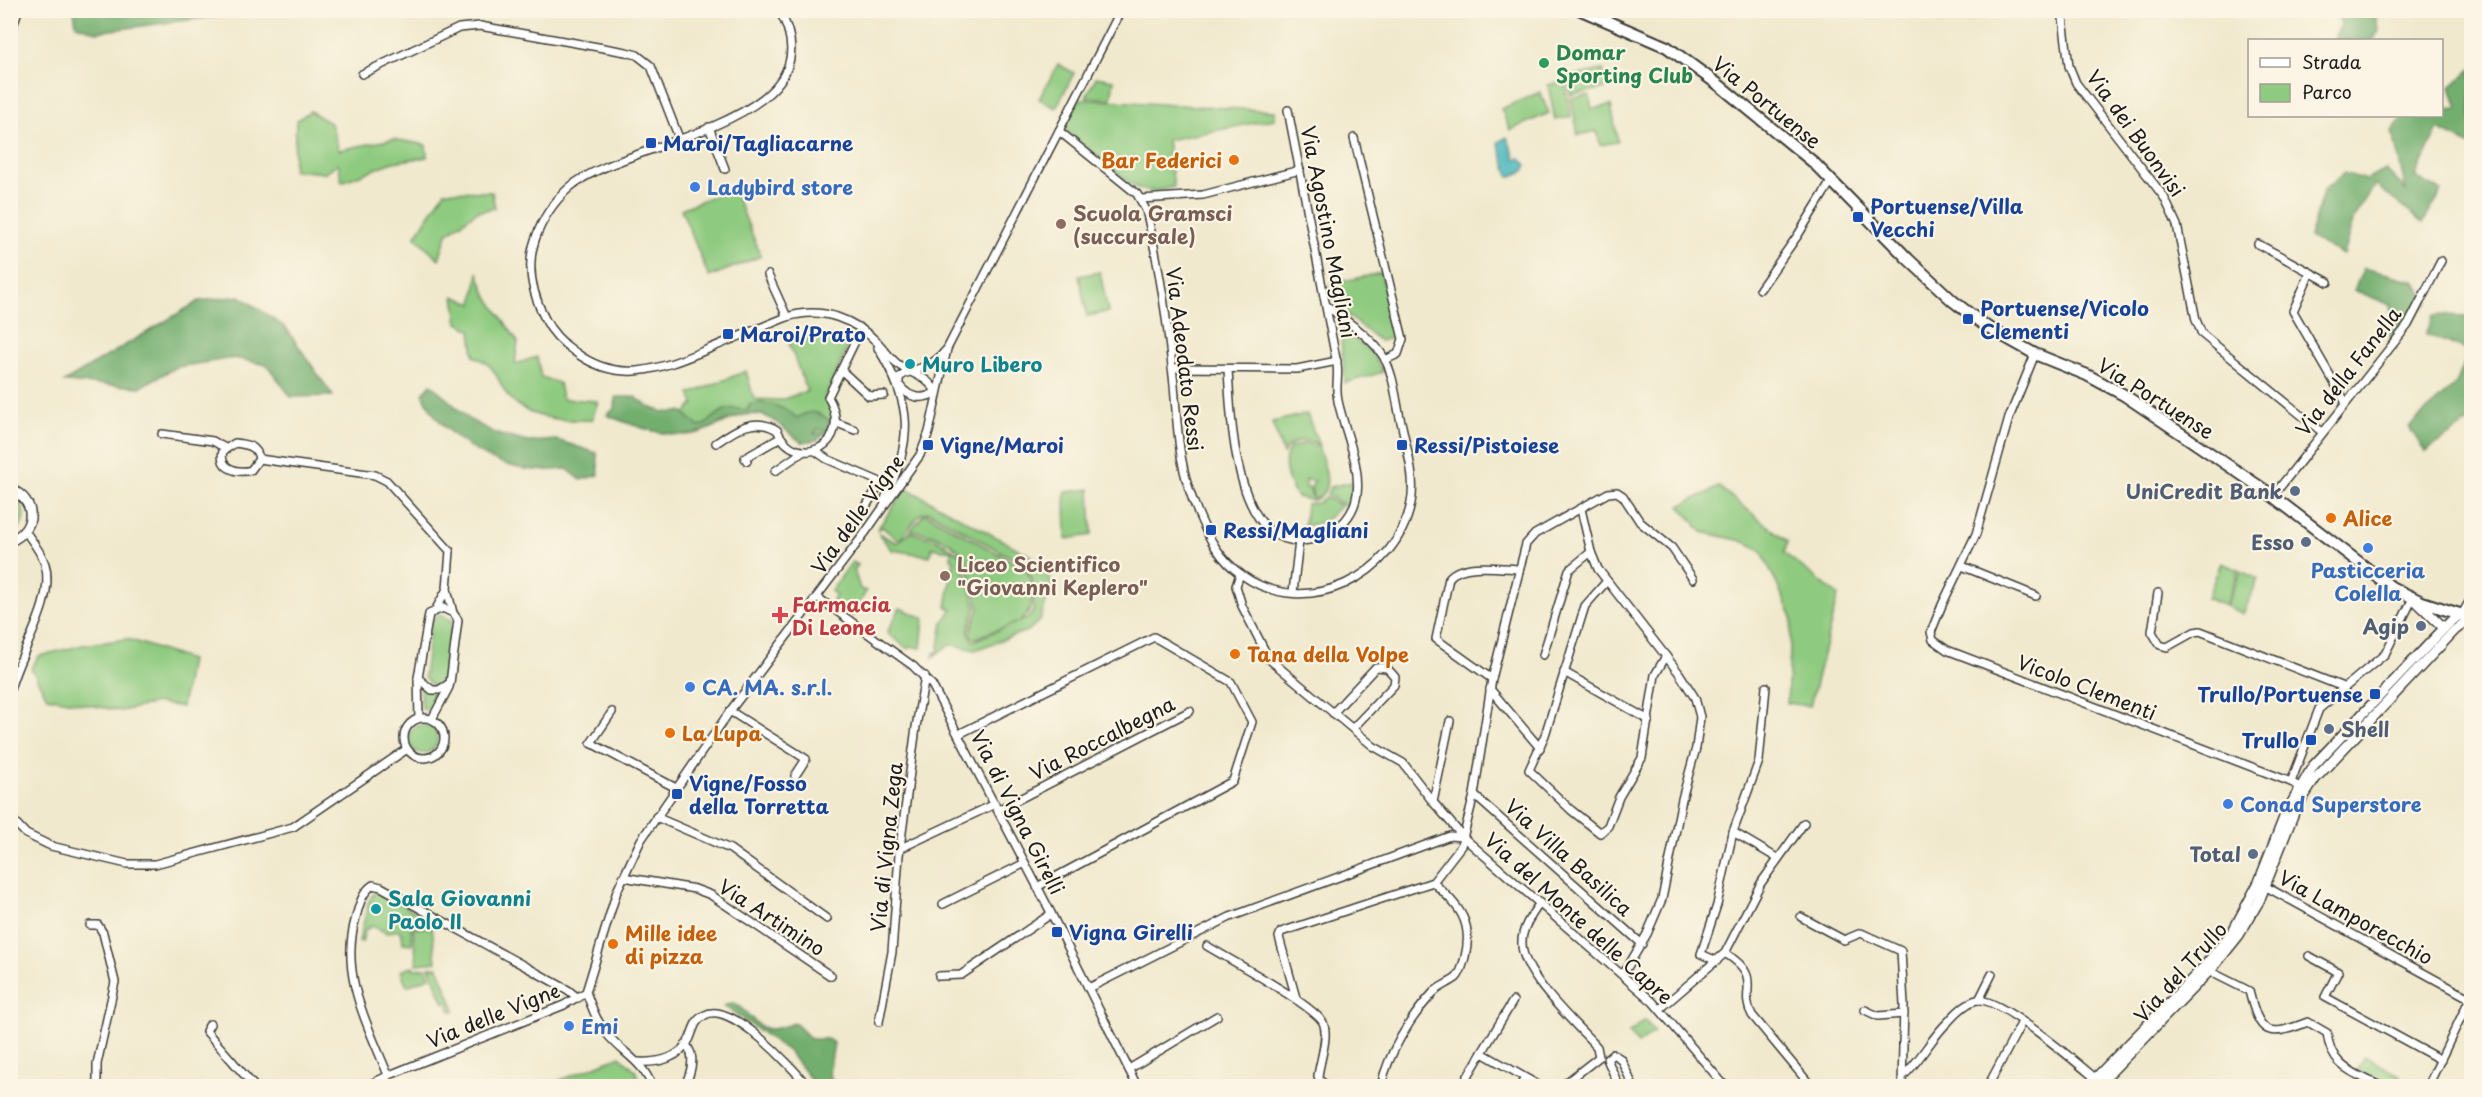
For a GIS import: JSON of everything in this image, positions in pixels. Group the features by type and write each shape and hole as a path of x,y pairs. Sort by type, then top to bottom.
{"main road":[{"name":"Via Portuense","path":"1586,12 1675,52 1750,109 1832,180 1893,245 1953,301 1993,331 2035,354 2087,375 2124,395 2273,496 2386,583 2413,598 2469,616"}],"street":[{"path":"10,33 17,10"},
{"path":"779,10 786,24 790,47 789,61 780,83 762,101 740,115 594,173 571,186 549,208 532,247 531,271 538,305 549,327 562,343 597,366 618,371 639,372 678,362 787,317 808,313 824,314 849,321 861,329 871,336 896,362 928,381 936,392 930,396 915,397 906,393 871,336"},
{"name":"Via delle Vigne","path":"366,1086 578,998 586,992 623,877 632,856 656,817 730,711 817,597 920,455 929,432 947,349 1121,10"},
{"name":"Via dei Buonvisi","path":"2062,10 2069,66 2076,83 2172,209 2196,320 2202,334 2322,432"},
{"path":"362,75 459,28 480,26 626,52 637,55 651,66 679,138"},
{"name":"Via Agostino Magliani","path":"1288,110 1336,361 1338,400 1355,471 1356,497 1350,514 1336,529 1315,539 1299,541"},
{"path":"709,127 725,169"},
{"path":"1059,130 1141,199 1203,195 1300,170"},
{"path":"1326,305 1372,343 1385,360 1398,354 1403,339 1354,138"},
{"path":"1760,289 1802,230 1832,180"},
{"name":"Via Adeodato Ressi","path":"1141,199 1146,210 1159,275 1172,368 1178,450 1193,502 1216,549 1240,574 1264,586 1293,592 1320,591 1361,578 1385,557 1404,525 1412,502 1412,480 1385,360"},
{"path":"2258,244 2328,282"},
{"name":"Via della Fanella","path":"2273,496 2408,325 2441,261"},
{"path":"2310,273 2293,311 2346,403"},
{"path":"768,275 787,317"},
{"path":"716,443 746,424 772,427 789,446 804,451 821,448 829,440 837,423 835,408 828,397 861,329"},
{"path":"877,515 897,471 904,444 905,414 899,385 901,375 932,364 947,349"},
{"name":"Vicolo Clementi","path":"2035,354 2009,418 1976,534 1931,632 1933,640 1939,646 2291,782 2303,789"},
{"name":"Via Agostino Magliani","path":"1172,368 1297,369 1336,361"},
{"path":"841,369 869,396 884,395"},
{"path":"1228,369 1234,445 1251,506 1265,525 1282,535 1299,541 1293,592"},
{"path":"837,423 855,430"},
{"path":"162,434 213,441 225,448"},
{"path":"747,461 745,458 780,438"},
{"path":"236,443 250,445 256,450 259,459 251,470 231,469 224,465 221,457 225,448 236,443"},
{"path":"814,450 826,459 878,481 880,484 863,511"},
{"path":"775,471 804,451"},
{"path":"259,459 375,475 387,481 450,551 447,589 453,613 458,620 450,683 432,719"},
{"path":"10,489 19,493 30,506 31,515 25,531 10,541"},
{"path":"1296,998 1279,937 1281,932 1433,882 1464,838 1474,795 1492,679 1518,569 1530,539 1610,492 1620,493 1641,522 1672,548 1693,579"},
{"path":"1581,509 1591,552 1606,582 1666,656 1695,698 1700,724 1662,899 1642,944 1623,975"},
{"path":"10,690 46,591 43,560 25,531"},
{"path":"1543,655 1569,570 1591,552"},
{"path":"1962,566 2036,596"},
{"path":"1492,679 1436,639 1449,579 1455,573 1465,570 1518,569"},
{"name":"Via del Monte delle Capre","path":"1240,574 1236,586 1242,606 1265,654 1280,670 1376,748 1403,764 1464,838 1660,1009 1725,1086"},
{"path":"1606,582 1585,606 1540,748 1530,772 1571,810 1602,833 1642,758 1655,675 1666,656"},
{"path":"419,718 418,678 426,623 429,614 436,609 447,589"},
{"path":"2158,593 2152,632 2160,645 2168,647 2194,632 2200,632 2343,687"},
{"name":"Via di Vigna Girelli","path":"817,597 925,676 959,734 997,807 1137,1086"},
{"path":"2469,616 2472,597"},
{"path":"2291,782 2317,712 2324,703 2385,654 2413,598"},
{"name":"Via Portuense","path":"2413,598 2444,628"},
{"path":"436,609 444,608 453,613"},
{"name":"Via del Trullo","path":"2088,1086 2096,1082 2206,969 2236,927 2262,884 2285,815 2303,789 2444,628 2469,616"},
{"name":"Via del Trullo","path":"2303,789 2313,766 2469,616"},
{"path":"959,734 1154,637 1231,682 1235,688 1252,722 1233,781 1037,887"},
{"path":"1333,713 1376,667 1388,668 1395,677 1394,685 1353,728"},
{"path":"1564,672 1649,720"},
{"name":"Via di Vigna Zega","path":"879,1022 892,952 898,855 925,676"},
{"path":"418,678 424,686 432,690 450,683"},
{"path":"1717,961 1701,954 1717,904 1733,832 1759,761 1766,687"},
{"path":"1490,689 1540,748"},
{"path":"730,711 806,759 795,776"},
{"name":"Via Roccalbegna","path":"903,847 997,807 1190,711"},
{"path":"612,712 591,743 676,788"},
{"path":"419,718 432,719 438,723 444,735 441,748 431,757 418,758 407,749 405,730 413,720 419,718"},
{"path":"1433,802 1450,721"},
{"path":"10,817 26,834 51,846 121,863 155,864 293,826 407,749"},
{"path":"2298,761 2313,766"},
{"name":"Via Villa Basilica","path":"1474,795 1642,944"},
{"path":"656,817 730,849 827,919"},
{"path":"1660,1009 1725,953 1761,883 1804,823"},
{"path":"1733,832 1777,858"},
{"path":"1089,988 1230,917 1450,836 1464,838"},
{"path":"943,904 1025,863"},
{"name":"Via Artimino","path":"623,877 711,895 831,976"},
{"path":"1381,1086 1408,1026 1433,993 1457,977 1467,949 1469,935 1464,917 1433,882"},
{"name":"Via Lamporecchio","path":"2262,884 2470,996"},
{"path":"388,1076 357,999 349,959 351,936 358,911 367,891 373,885 381,886 568,990 578,998"},
{"path":"1540,903 1523,935 1522,947 1526,962 1536,977 1596,1047 1599,1057 1563,1086"},
{"path":"939,976 961,975 1052,914"},
{"path":"1801,917 1844,940 1861,933 1901,951 1904,1014 1902,1086"},
{"path":"90,925 98,925 103,933 115,982 97,1064 97,1086"},
{"path":"1207,946 1296,998 1324,1024 1318,1076 1320,1081 1328,1086"},
{"path":"1725,953 1739,963 1747,974 1748,1006 1752,1016 1811,1086"},
{"path":"2309,956 2338,972 2325,997 2441,1060"},
{"path":"2206,969 2249,991 2256,1017 2265,1028 2281,1032 2308,1022 2327,1033 2329,1046 2336,1061 2380,1086"},
{"path":"1979,1000 1992,974"},
{"path":"586,992 594,1015 604,1031 639,1062 652,1086"},
{"path":"2428,1086 2470,996"},
{"path":"1904,1075 1949,1021 1970,1003 1979,1000 1993,1004 2022,1022 2096,1082"},
{"path":"1462,1086 1513,1001"},
{"path":"1865,1010 1878,1016 1904,1014"},
{"path":"639,1062 660,1061 677,1054 686,1045 699,1019 710,1013 722,1014 771,1047 807,1086"},
{"path":"1129,1069 1218,1016"},
{"path":"1988,1086 2022,1022"},
{"path":"210,1024 206,1031 254,1086"},
{"path":"685,1086 692,1063 690,1049 686,1045"},
{"path":"1482,1053 1540,1086"},
{"path":"1619,1086 1607,1059 1613,1054 1621,1059 1633,1086"},
{"path":"1520,1086 1525,1078"}],"green space":[{"path":"74,10 255,11 97,32 76,25"},
{"path":"2338,11 2374,11 2379,31 2373,39 2334,39 2341,25"},
{"path":"1058,64 1074,73 1056,108 1039,99"},
{"path":"2471,69 2471,145 2438,129 2415,177 2442,191 2423,223 2375,185 2354,218 2343,255 2309,237 2324,190 2344,173 2366,180 2386,170 2406,190 2392,131 2403,117 2443,117 2443,110 2458,109 2451,87"},
{"path":"1603,70 1607,88 1570,95 1566,77"},
{"path":"1096,77 1114,80 1111,99 1086,97"},
{"path":"1564,81 1571,117 1555,120 1548,85"},
{"path":"1540,92 1549,113 1510,130 1501,109"},
{"path":"1589,95 1592,109 1611,105 1618,142 1600,145 1597,131 1578,135 1571,98"},
{"path":"1080,99 1275,111 1275,119 1167,140 1174,187 1148,191 1132,185 1066,130 1065,125"},
{"path":"310,111 331,124 339,150 393,139 426,145 427,157 393,162 342,182 338,163 325,173 293,170 296,121"},
{"path":"733,188 761,256 709,277 681,209"},
{"path":"445,191 492,192 495,208 476,212 447,234 439,259 415,237"},
{"path":"2364,268 2414,281 2428,302 2390,346 2391,305 2354,290"},
{"path":"1100,272 1108,312 1087,316 1079,276"},
{"path":"478,273 486,294 518,342 515,364 537,357 541,377 559,383 562,399 598,401 592,420 557,419 523,409 506,393 491,367 474,356 471,330 458,323 454,296 473,304"},
{"path":"1381,273 1396,337 1380,341 1343,310 1330,284"},
{"path":"240,296 286,328 333,396 291,397 267,365 234,358 177,367 140,387 64,382 199,301"},
{"path":"2434,315 2471,316 2471,420 2425,452 2409,427 2456,384 2469,351 2426,334"},
{"path":"1342,330 1372,352 1383,372 1345,383"},
{"path":"813,335 830,336 849,344 825,398 832,406 834,424 817,440 802,442 772,419 749,414 733,418 699,433 682,431 685,413 694,404 690,394 746,371 754,399 781,400 807,391 788,341"},
{"path":"431,384 470,420 497,434 528,442 557,440 597,453 599,475 581,480 567,469 517,468 483,455 453,435 440,422 423,393"},
{"path":"616,397 636,397 646,405 664,412 682,411 699,427 724,410 732,408 748,410 749,405 755,403 781,407 797,418 814,412 830,421 827,430 817,429 814,434 826,433 817,440 802,442 773,420 754,414 739,416 701,432 679,435 641,428 607,415 615,408"},
{"path":"1307,414 1319,445 1309,441 1299,441 1289,446 1283,454 1272,422"},
{"path":"1305,443 1316,445 1319,449 1327,477 1325,490 1314,500 1311,488 1314,481 1305,480 1305,486 1310,489 1312,501 1297,497 1288,479 1285,466 1290,448"},
{"path":"1352,482 1350,498 1346,506 1327,495 1330,487"},
{"path":"1719,487 1788,542 1784,553 1838,595 1810,706 1787,703 1792,617 1761,550 1742,541 1702,532 1680,506"},
{"path":"906,488 1044,563 1052,585 1040,620 1029,630 975,650 950,644 933,657 935,652 938,653 943,622 952,609 946,607 954,560 951,559 952,551 932,548 930,556 892,550 878,533 897,543 910,532 937,540 960,554 976,607 968,632 973,641 1028,618 1033,611 1032,577 1025,565 929,512 920,514 899,541 882,527 877,530"},
{"path":"1090,489 1092,535 1066,539 1065,492"},
{"path":"11,497 21,505 24,515 21,526 11,534"},
{"path":"1325,497 1341,506 1323,522 1304,526 1306,504 1318,503"},
{"path":"925,513 1024,568 1031,581 1032,595 1027,615 1014,624 977,638 972,637 970,633 979,608 965,559 949,543 911,530"},
{"path":"852,562 858,565 854,570 860,589 866,591 853,616 832,600 836,595 831,591"},
{"path":"2221,563 2239,570 2225,606 2207,598"},
{"path":"2241,571 2258,579 2243,614 2226,606"},
{"path":"900,608 924,618 921,648 910,646 908,649 887,633"},
{"path":"440,614 451,620 451,626 444,678 440,685 432,686 424,677 431,622"},
{"path":"128,639 190,660 182,707 157,703 121,711 47,697 31,668 39,656 83,645"},
{"path":"420,686 433,694 446,690 435,710 422,708"},
{"path":"423,725 433,729 437,739 433,749 423,753 413,749 409,739 413,729"},
{"path":"376,890 437,924 411,927 412,944 403,943 402,934 398,930 387,933 372,926 365,930 362,942 359,941 369,901"},
{"path":"432,927 436,962 417,964 413,929"},
{"path":"413,966 414,969 426,968 430,977 407,986 401,971"},
{"path":"429,967 438,967 455,1010 451,1012 447,1002 444,1003"},
{"path":"732,1003 765,1028 777,1028 795,1023 811,1039 827,1039 834,1043 829,1073 835,1086 816,1086 788,1051 724,1006"},
{"path":"1645,1020 1654,1032 1638,1044 1629,1033"},
{"path":"620,1056 635,1070 643,1086 546,1086"},
{"path":"2364,1056 2401,1076 2395,1086 2388,1086 2357,1070"}],"water":[{"path":"1507,137 1516,159 1521,158 1527,165 1524,171 1509,177 1498,142"}],"place":[{"name":"Domar Sporting Club","path":"1544,63"},
{"name":"Maroi/Tagliacarne","path":"651,143"},
{"name":"Bar Federici","path":"1234,160"},
{"name":"Ladybird store","path":"695,187"},
{"name":"Portuense/Villa Vecchi","path":"1858,217"},
{"name":"Scuola Gramsci (succursale)","path":"1061,224"},
{"name":"Portuense/Vicolo Clementi","path":"1968,319"},
{"name":"Maroi/Prato","path":"728,334"},
{"name":"Muro Libero","path":"910,364"},
{"name":"Vigne/Maroi","path":"928,445"},
{"name":"Ressi/Pistoiese","path":"1402,445"},
{"name":"UniCredit Bank","path":"2295,491"},
{"name":"Alice","path":"2331,518"},
{"name":"Ressi/Magliani","path":"1211,530"},
{"name":"Esso","path":"2306,542"},
{"name":"Pasticceria Colella","path":"2368,548"},
{"name":"Liceo Scientifico \"Giovanni Keplero\"","path":"945,576"},
{"name":"Farmacia Di Leone","path":"780,615"},
{"name":"Agip","path":"2421,626"},
{"name":"Tana della Volpe","path":"1235,654"},
{"name":"CA. MA. s.r.l.","path":"690,687"},
{"name":"Trullo/Portuense","path":"2375,694"},
{"name":"Shell","path":"2329,729"},
{"name":"La Lupa","path":"670,733"},
{"name":"Trullo","path":"2311,740"},
{"name":"Vigne/Fosso della Torretta","path":"677,794"},
{"name":"Conad Superstore","path":"2228,804"},
{"name":"Total","path":"2253,854"},
{"name":"Sala Giovanni Paolo II","path":"376,909"},
{"name":"Vigna Girelli","path":"1057,932"},
{"name":"Mille idee di pizza","path":"613,944"},
{"name":"Emi","path":"569,1026"}]}
